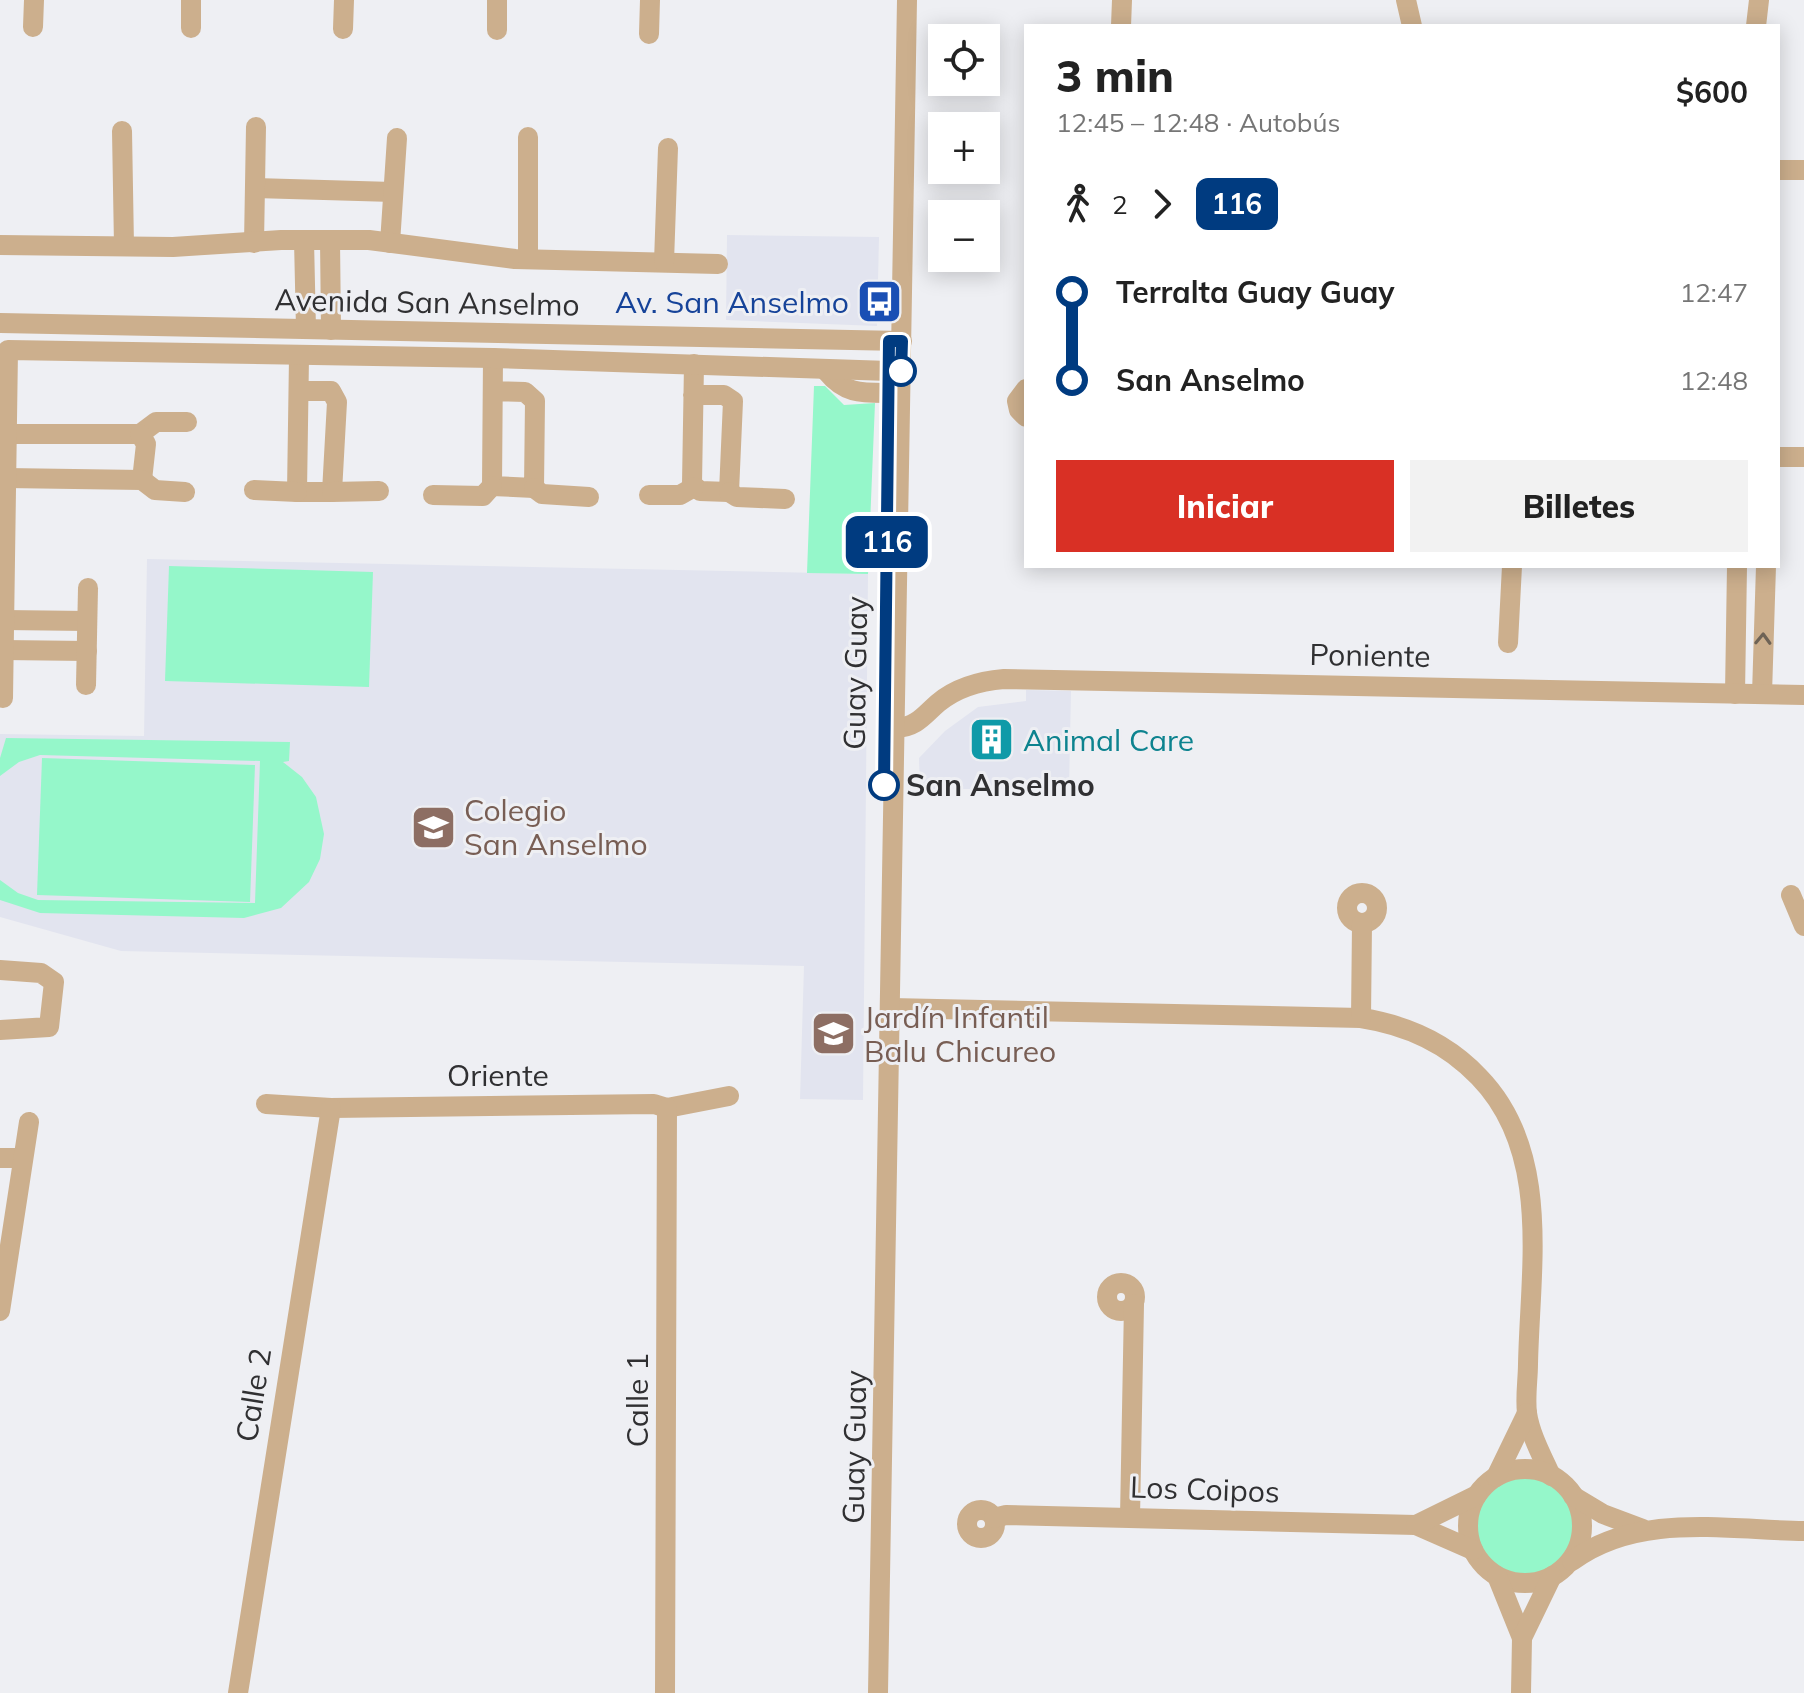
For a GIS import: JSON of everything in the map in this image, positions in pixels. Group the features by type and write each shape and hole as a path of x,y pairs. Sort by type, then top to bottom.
{"street":[{"path":"33,27 34,0"},
{"path":"191,0 191,28"},
{"path":"343,29 344,0"},
{"path":"497,0 497,30"},
{"path":"649,34 650,0"},
{"name":"Guay Guay","path":"892,604 897,264 893,0"},
{"name":"Guay Guay","path":"897,264 903,239 907,0"},
{"path":"1121,24 1122,0"},
{"path":"1406,0 1412,24"},
{"path":"1756,24 1759,0"},
{"path":"254,243 256,127"},
{"path":"122,131 124,246"},
{"path":"528,137 528,259"},
{"path":"390,243 397,138"},
{"path":"664,262 668,148"},
{"path":"1780,170 1804,170"},
{"path":"255,188 393,192"},
{"path":"304,240 306,329"},
{"path":"0,245 124,246 330,240 390,243 528,259 718,264"},
{"path":"330,240 331,330"},
{"name":"Avenida San Anselmo","path":"0,323 896,341"},
{"name":"Guay Guay","path":"888,1201 880,1127 892,718 889,371 896,341"},
{"path":"3,698 8,350 493,358 694,364 827,372 889,371"},
{"path":"297,492 299,357"},
{"path":"433,495 483,496 492,486 493,358"},
{"path":"694,364 694,487"},
{"path":"827,372 839,386 850,392 889,393"},
{"path":"299,391 331,391 337,402 332,492"},
{"path":"494,391 525,392 535,401 534,488"},
{"path":"1024,392 1017,401 1024,415"},
{"path":"693,395 724,395 733,401 729,492"},
{"path":"7,434 140,434 156,422 187,422"},
{"path":"140,434 146,444 142,480"},
{"path":"1780,457 1804,457"},
{"path":"6,478 142,480 155,490 185,492"},
{"path":"492,486 534,488 542,494 589,497"},
{"path":"649,495 680,495 694,487 729,492 737,497 785,499"},
{"path":"254,490 379,491"},
{"path":"1508,643 1512,568"},
{"path":"1735,694 1737,568"},
{"path":"1762,694 1766,568"},
{"path":"86,685 88,588"},
{"path":"4,620 87,621"},
{"path":"3,650 87,651"},
{"name":"Poniente","path":"892,718 939,702 969,685 1017,678 1804,695"},
{"path":"1791,895 1804,926"},
{"name":"Guay Guay","path":"878,1693 891,1008 888,914"},
{"path":"1361,1018 1362,924"},
{"path":"0,970 41,973 54,982 49,1027 0,1030"},
{"path":"891,1008 1361,1018 1409,1029 1452,1053 1485,1083 1514,1127 1530,1187 1527,1413 1551,1476"},
{"name":"Oriente","path":"266,1104 331,1108 654,1104 667,1108 729,1096"},
{"name":"Calle 2","path":"238,1693 331,1108"},
{"name":"Calle 1","path":"665,1693 667,1108"},
{"path":"1,1303 29,1122"},
{"path":"0,1158 23,1158"},
{"path":"1130,1517 1134,1304"},
{"path":"1521,1693 1522,1638 1497,1576 1473,1550 1468,1523 1477,1495 1496,1477 1527,1413"},
{"path":"1496,1477 1526,1469 1551,1476 1573,1496 1603,1514 1643,1529"},
{"name":"Los Coipos","path":"1416,1525 1477,1495"},
{"path":"1522,1638 1559,1571 1579,1545 1579,1508 1573,1496"},
{"name":"Los Coipos","path":"994,1518 1006,1515 1130,1517 1416,1525 1473,1550"},
{"path":"1497,1576 1525,1583 1559,1571 1602,1542 1643,1529 1804,1531"}],"shaded area":[{"path":"727,235 879,237 877,326 726,320"},
{"name":"Colegio San Anselmo","path":"147,559 868,574 863,1100 800,1099 804,966 121,951 0,917 0,734 144,736"},
{"path":"1026,690 1071,691 1069,789 920,789 919,758 945,731 978,707 1026,701"}],"green space":[{"path":"814,386 825,386 844,405 875,403 868,574 807,573"},
{"path":"169,566 373,572 369,687 165,681"},
{"path":"6,738 290,742 289,761 283,762 302,777 316,797 324,834 320,859 309,882 281,908 244,918 40,913 0,900 0,880 18,893 38,900 255,903 260,761 40,755 19,762 0,776 0,758"},
{"path":"42,758 255,765 250,902 37,895"},
{"path":"1525,1478 1543,1482 1559,1492 1569,1508 1573,1526 1569,1544 1559,1560 1543,1570 1525,1574 1507,1570 1491,1560 1481,1544 1477,1526 1481,1508 1491,1492 1507,1482"}],"bus line":[{"name":"116","path":"884,785 889,341 902,341 901,371"}],"place":[{"name":"Av. San Anselmo","path":"880,302"},
{"name":"Animal Care","path":"992,740"},
{"name":"San Anselmo","path":"884,785"},
{"name":"Colegio San Anselmo","path":"433,827"},
{"name":"Jardín Infantil Balu Chicureo","path":"833,1034"}]}
